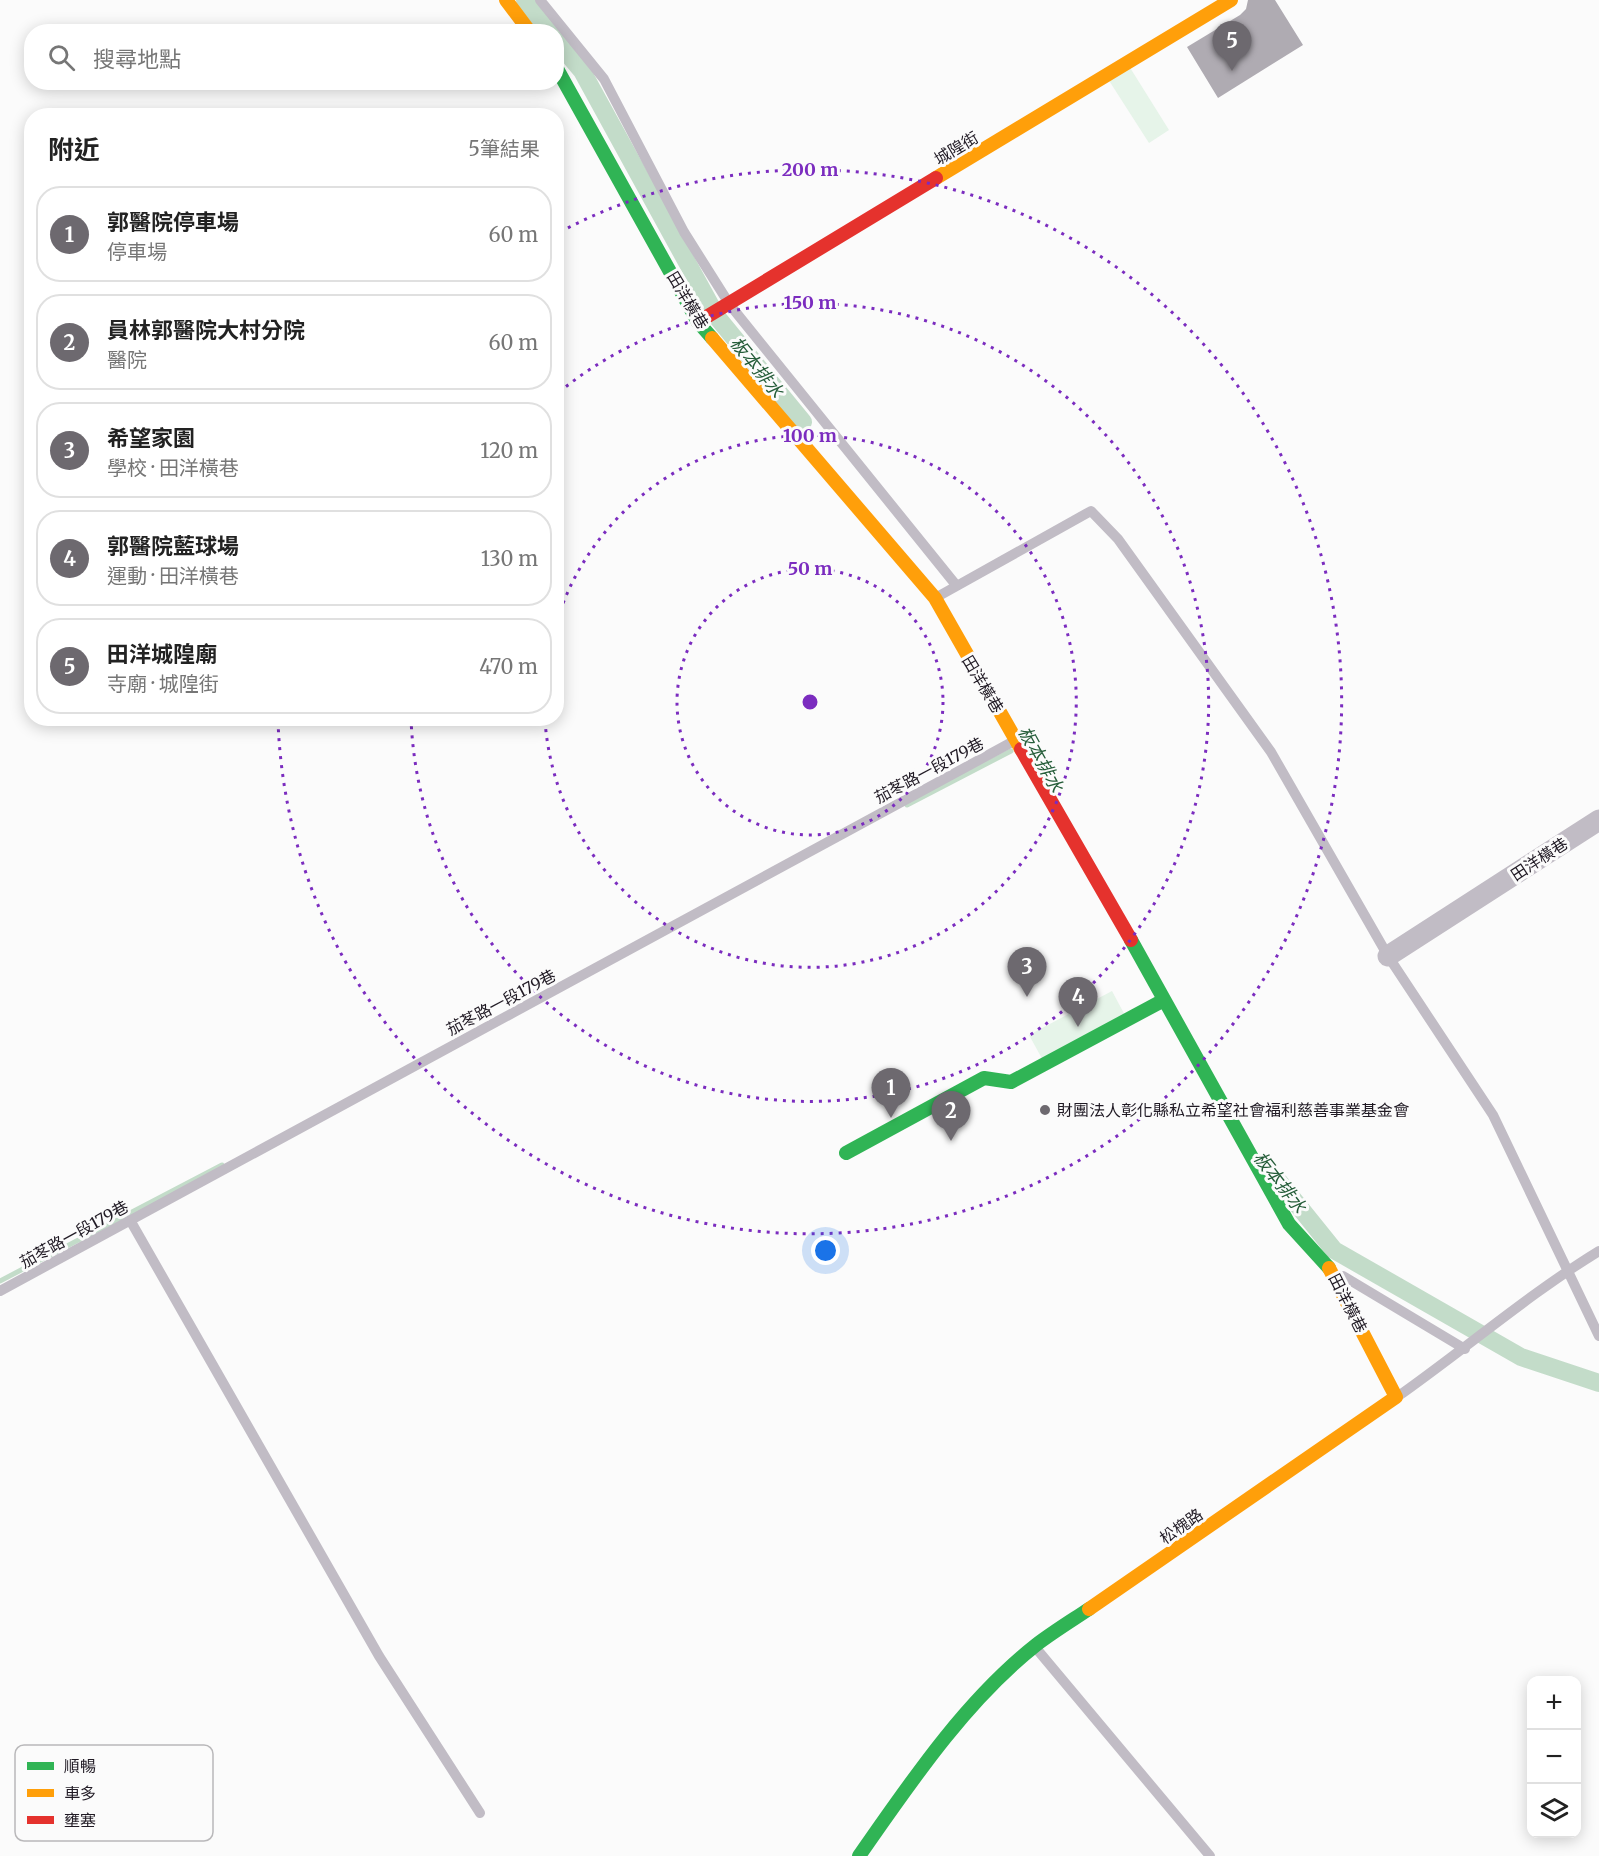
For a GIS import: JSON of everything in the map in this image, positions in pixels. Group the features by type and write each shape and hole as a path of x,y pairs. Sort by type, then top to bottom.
{"street":[{"path":"506,0 524,24"},
{"name":"城隍街","path":"698,322 730,305 1231,0"},
{"name":"田洋橫巷","path":"564,81 698,322 935,598 1289,1224 1330,1269 1396,1397"},
{"name":"田洋橫巷","path":"1388,956 1599,820"},
{"path":"846,1153 984,1078 1011,1082 1164,1000"},
{"name":"松槐路","path":"859,1856 929,1756 981,1698 1035,1646 1396,1397"}],"lane":[{"path":"540,0 559,24"},
{"path":"564,30 604,79 684,232 730,305 956,585"},
{"path":"935,598 1091,511 1118,539 1271,752 1388,956 1493,1114 1599,1336"},
{"name":"茄苳路一段179巷","path":"0,1291 1017,740"},
{"path":"130,1220 380,1656 480,1813"},
{"name":"松槐路","path":"1396,1397 1465,1349 1567,1271 1599,1251"},
{"path":"1330,1269 1465,1349"},
{"path":"1035,1646 1210,1856"}],"shaded area":[{"path":"1129,66 1169,130 1149,143 1108,79"},
{"path":"1112,991 1127,1019 1045,1064 1029,1035"}],"building":[{"path":"1248,0 1275,0 1303,45 1218,98 1187,47 1240,15 1246,9"}],"waterway":[{"name":"板本排水","path":"525,0 544,24"},
{"name":"板本排水","path":"564,50 582,71 717,317 803,422"},
{"path":"907,805 1011,751"},
{"path":"0,1281 222,1165"},
{"name":"板本排水","path":"1276,1178 1334,1250 1521,1357 1599,1383"}],"traffic: fast":[{"path":"564,81 698,322 712,338"},
{"path":"1131,940 1289,1224 1329,1268"},
{"path":"846,1153 984,1078 1011,1082 1164,1000"},
{"path":"859,1856 940,1744 986,1691 1036,1645 1089,1609"}],"traffic: slow":[{"path":"506,0 524,24"},
{"path":"936,178 1231,0"},
{"path":"712,338 935,598 1021,749"},
{"path":"1089,1609 1396,1397 1329,1268"}],"traffic: jam":[{"path":"698,322 936,178"},
{"path":"1021,749 1131,940"}],"place":[{"name":"田洋城隍廟","path":"1232,71"},
{"name":"希望家園","path":"1027,997"},
{"name":"郭醫院藍球場","path":"1078,1027"},
{"name":"財團法人彰化縣私立希望社會福利慈善事業基金會","path":"1045,1110"},
{"name":"郭醫院停車場","path":"891,1118"},
{"name":"員林郭醫院大村分院","path":"951,1141"}]}
